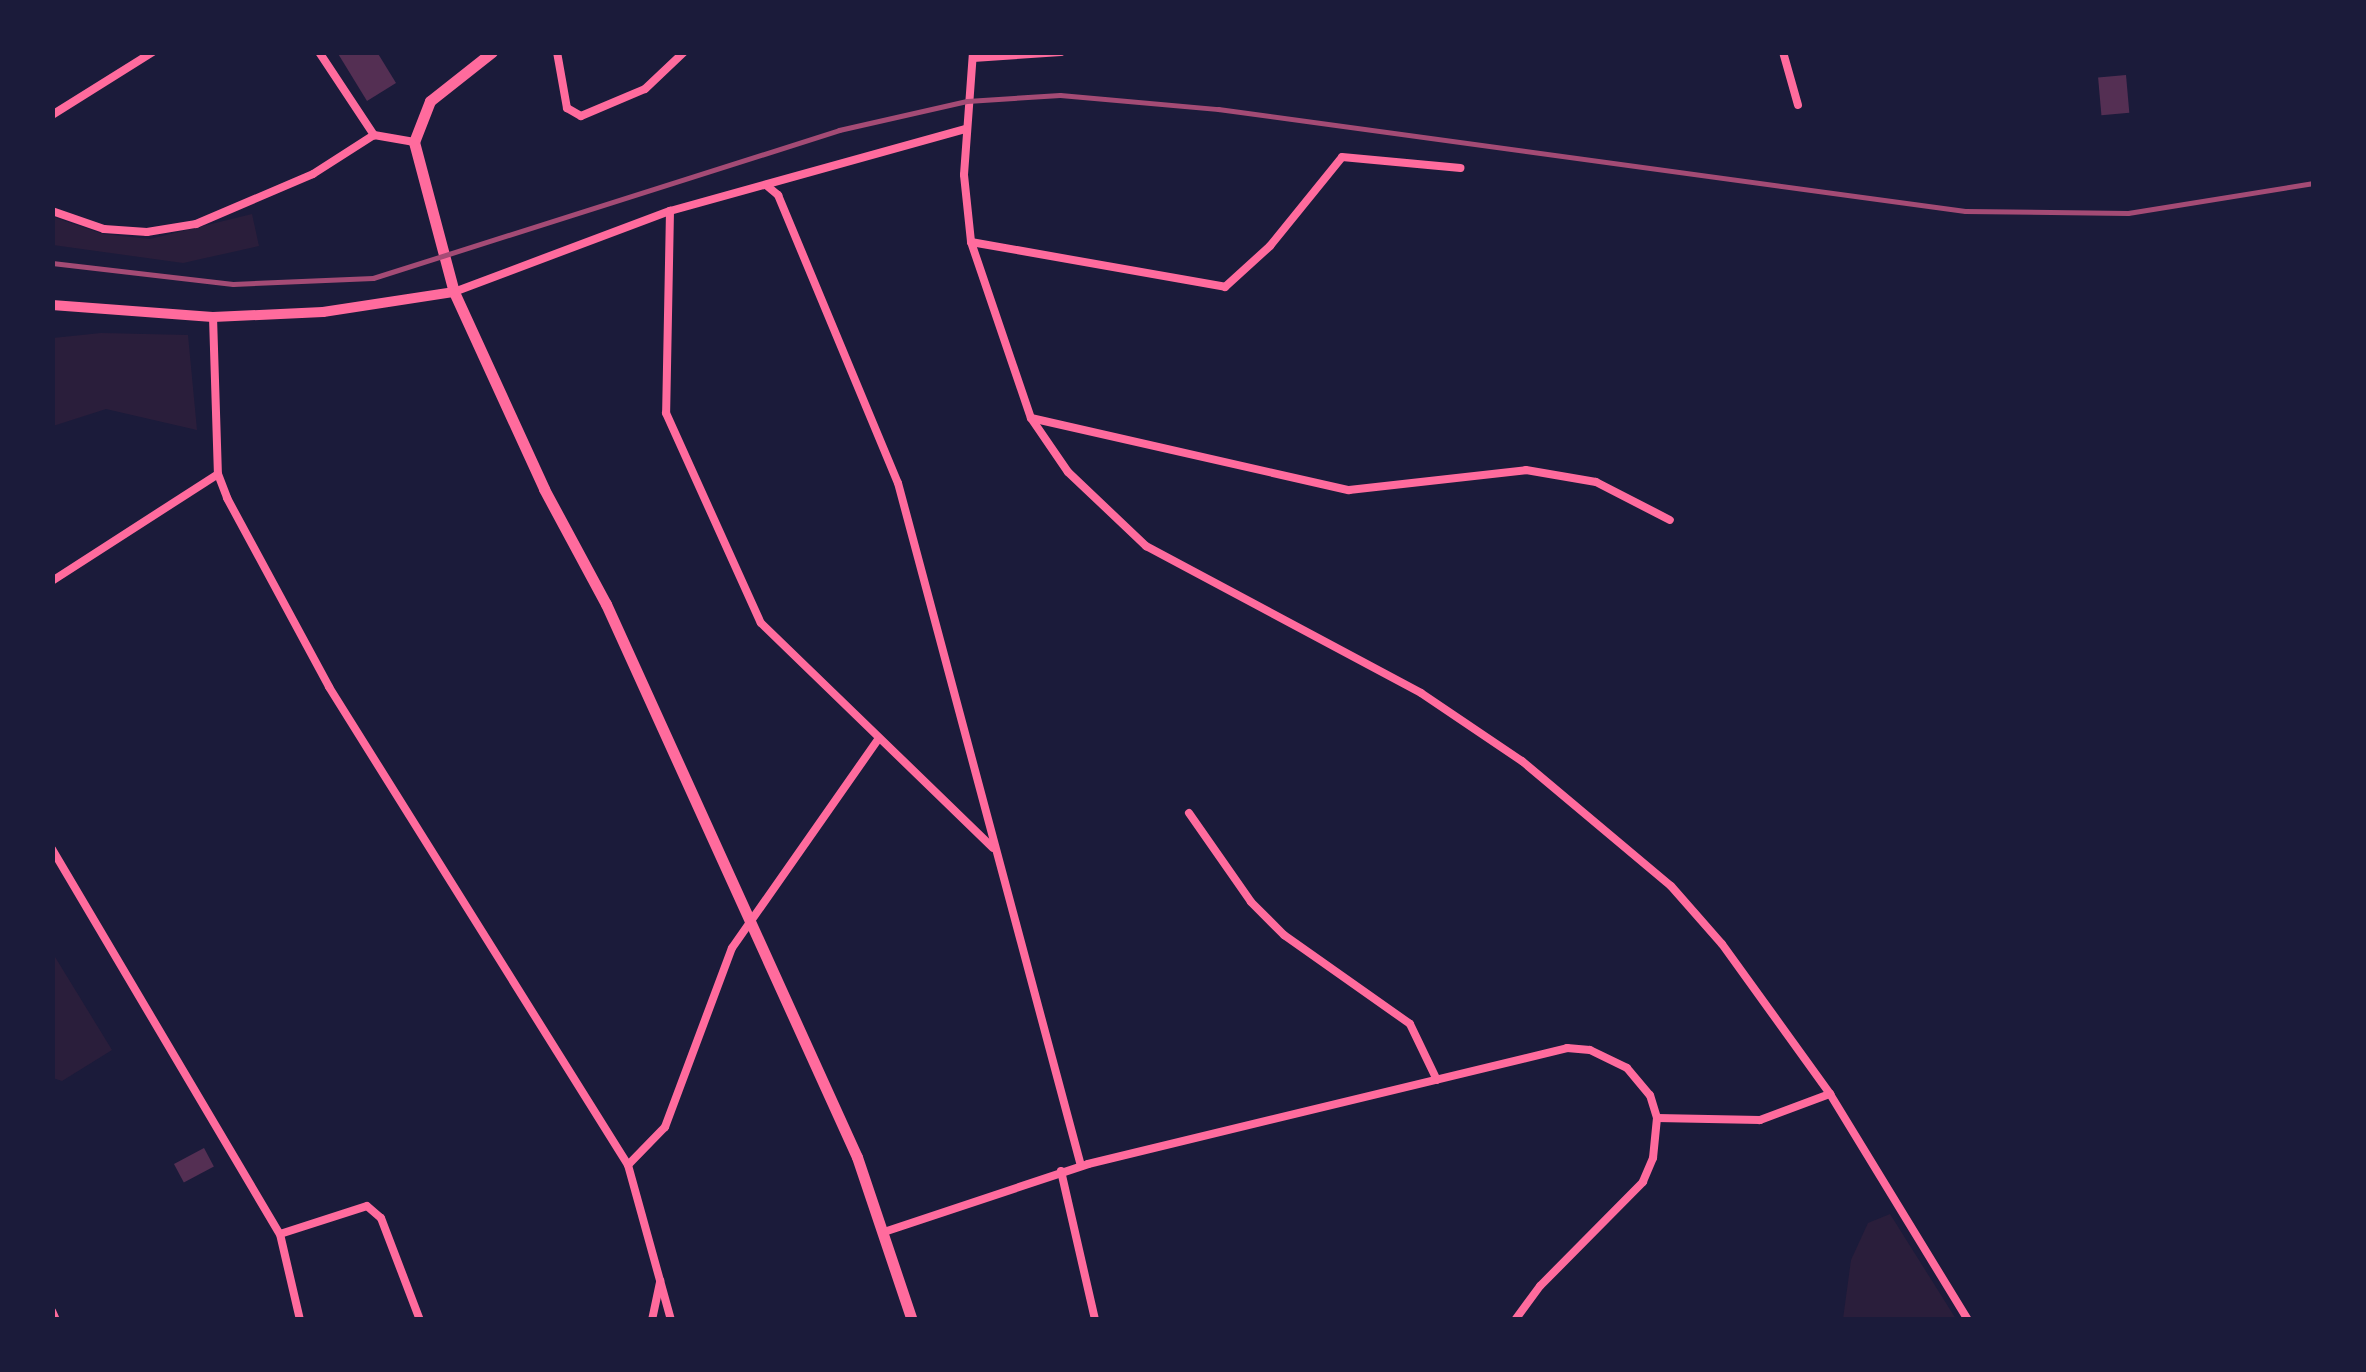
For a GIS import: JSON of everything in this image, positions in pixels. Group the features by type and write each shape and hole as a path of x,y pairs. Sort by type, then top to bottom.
{"main road":[{"path":"492,52 430,100 414,142 454,292 750,917 887,1231 912,1320"}],"street":[{"path":"52,115 153,52"},
{"path":"319,52 374,134 414,142"},
{"path":"557,52 567,108 581,116 646,89 684,52"},
{"path":"1061,52 973,55 965,129 971,242 1031,418 1068,472 1146,546 1422,692 1522,761 1656,874 1722,944 1830,1094 1968,1320"},
{"path":"1783,52 1798,105"},
{"path":"52,305 214,317 323,312 454,292 670,211 965,129"},
{"path":"52,211 104,229 147,232 196,224 314,174 374,134"},
{"path":"971,242 1225,288 1270,246 1342,157 1460,168"},
{"path":"766,186 778,195 898,483 1081,1166"},
{"path":"670,211 666,414 761,623 876,741 993,848"},
{"path":"214,317 218,474 329,687 628,1165 662,1276 671,1320"},
{"path":"1031,418 1349,490 1526,470 1596,482 1670,520"},
{"path":"52,581 218,474"},
{"path":"628,1165 665,1127 708,1000 750,917 876,741"},
{"path":"1189,813 1284,936 1410,1024 1437,1080"},
{"path":"52,849 280,1234 300,1320"},
{"path":"887,1231 1081,1166 1567,1048 1590,1050 1612,1058 1641,1082 1657,1118 1643,1182 1515,1320"},
{"path":"1657,1118 1760,1120 1830,1094"},
{"path":"1061,1172 1095,1320"},
{"path":"280,1234 367,1206 381,1218 420,1320"},
{"path":"652,1320 662,1276"},
{"path":"52,1312 56,1320"}],"shaded area":[{"path":"252,214 259,246 183,263 53,245 53,217 103,234 150,239"},
{"path":"101,333 188,335 197,430 106,409 53,426 53,338"},
{"path":"52,952 112,1050 62,1081 53,1078"},
{"path":"1890,1214 1956,1319 1843,1319 1851,1260 1868,1223"}],"building":[{"path":"337,52 377,52 396,83 367,101"},
{"path":"2126,75 2129,113 2101,115 2098,77"},
{"path":"204,1148 214,1167 184,1183 174,1164"}],"railway":[{"path":"52,263 233,284 373,278 839,130 967,101 1060,95 1218,109 1965,211 2128,213 2314,183"}]}
